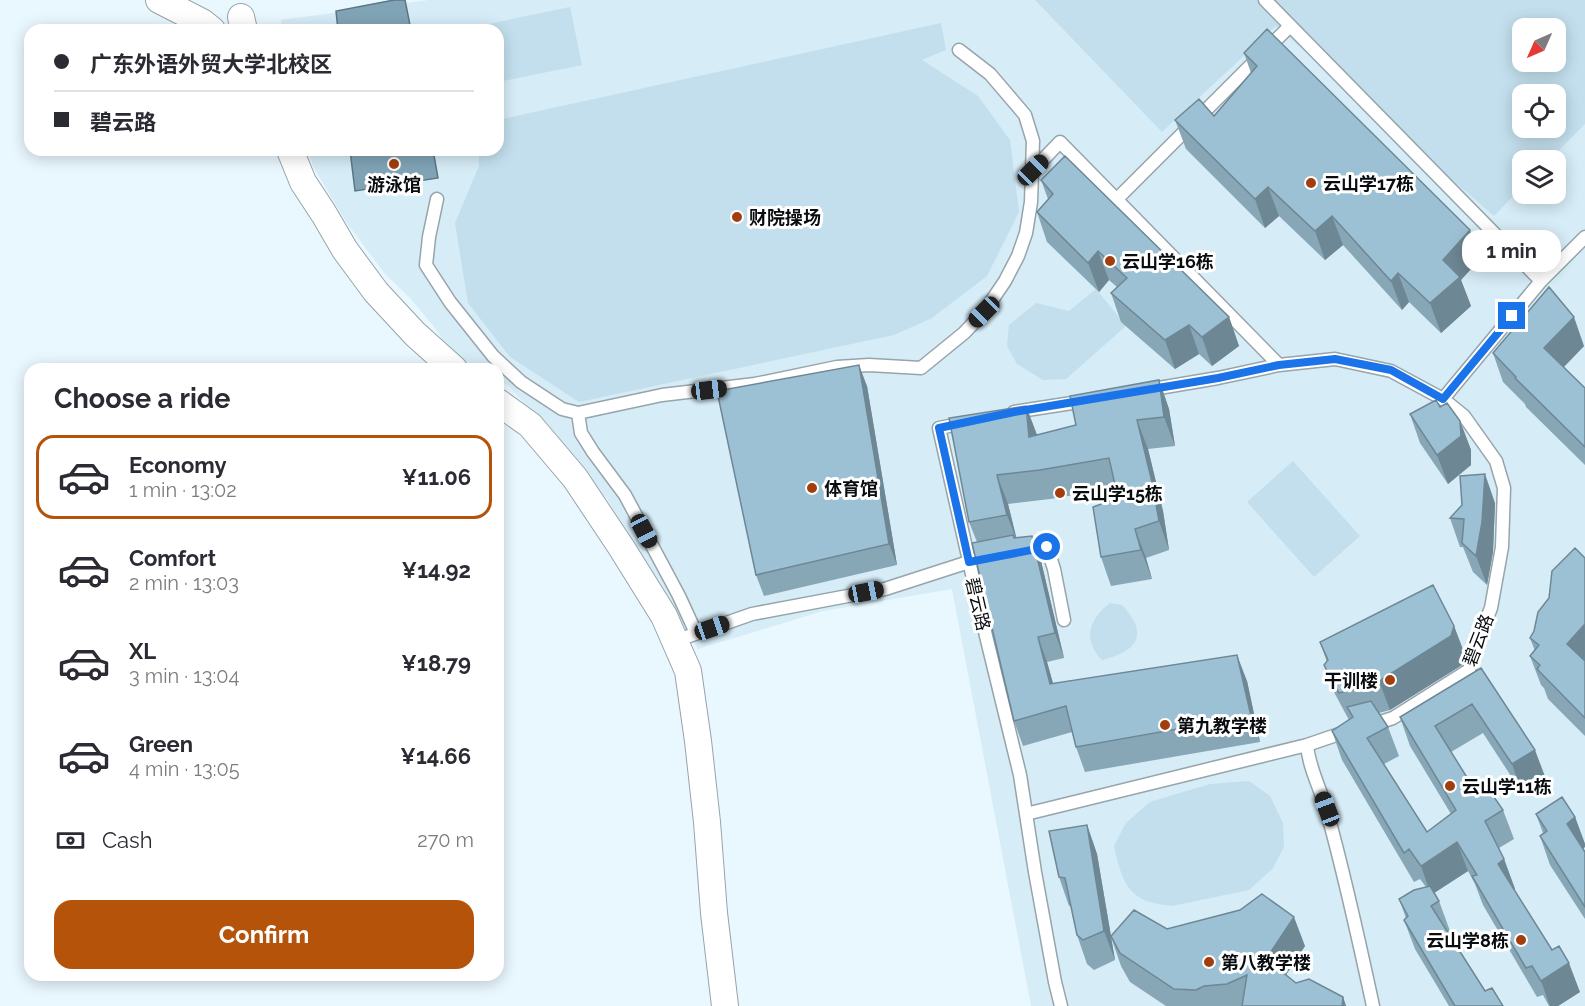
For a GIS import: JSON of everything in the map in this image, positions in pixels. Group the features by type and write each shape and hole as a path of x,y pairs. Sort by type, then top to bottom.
{"street":[{"path":"159,0 204,24"},
{"path":"292,156 303,182 345,250 376,292 415,334 447,363"},
{"path":"504,406 530,425 575,478 658,606 685,637 707,822 714,913 725,1006"}],"lane":[{"path":"1271,2 1290,26 1541,281"},
{"path":"1116,200 1290,26"},
{"path":"504,366 521,382 562,409 578,413 662,395 755,384 837,367 869,365 921,368 964,333 984,312 1005,281 1018,256 1026,233 1034,141 1025,115 990,74 959,50"},
{"path":"1033,170 1060,142 1279,365"},
{"path":"437,199 426,265 450,302 501,363"},
{"path":"1443,399 1541,281 1585,237"},
{"name":"碧云路","path":"1026,814 1306,746 1337,734 1393,718 1469,670 1491,608 1502,547 1504,488 1496,461 1464,416 1443,399 1391,370 1335,359 1279,365 1133,392"},
{"path":"1005,414 1102,398"},
{"path":"578,413 580,433 625,495 680,596 685,637 752,614 885,589 987,558"},
{"name":"碧云路","path":"978,420 939,428 1020,775 1049,949 1061,1006"},
{"path":"1006,554 1047,547 1054,569 1064,620"},
{"path":"1306,746 1308,761 1327,809 1373,1006"}],"shaded area":[{"path":"405,0 410,24 337,24 336,11"},
{"path":"429,0 1585,0 1585,1006 1031,1006 952,589 823,611 698,649 607,499 509,386 504,383 504,363 466,363 457,358 409,297 386,275 346,222 313,166 310,156 504,156 504,24 281,24 281,20"},
{"path":"1035,0 1585,0 1585,124 1559,150 1512,150 1512,197 1494,216 1276,26 1162,132"},
{"path":"570,7 582,65 504,81 504,24 488,24"},
{"name":"财院操场","path":"941,23 946,50 922,60 978,96 1010,140 1019,212 987,276 932,318 894,335 579,402 510,357 468,303 455,223 479,166 479,156 504,156 504,119"},
{"name":"游泳馆","path":"351,156 434,156 438,178 355,191"},
{"path":"1096,289 1126,326 1066,379 1043,380 1017,364 1007,346 1009,325 1036,303 1069,311"},
{"path":"1293,461 1360,536 1314,577 1247,502"},
{"path":"1110,603 1122,605 1136,625 1137,633 1136,640 1131,647 1102,660 1092,645 1090,637 1097,616"},
{"path":"1249,781 1270,796 1283,823 1284,847 1273,868 1249,890 1172,906 1146,900 1137,896 1130,889 1121,871 1114,846 1126,823 1150,802 1210,784"}],"building":[{"name":"云山学17栋","path":"1267,29 1470,230 1443,260 1460,277 1430,303 1398,273 1391,281 1332,216 1315,231 1268,187 1255,199 1175,120 1199,99 1214,116 1257,66 1244,53"},
{"name":"云山学16栋","path":"1065,156 1229,317 1202,337 1189,325 1165,340 1111,293 1127,278 1098,251 1088,263 1037,212 1053,194 1041,180"},
{"path":"1549,287 1574,317 1544,348 1585,388 1585,447 1493,353"},
{"name":"体育馆","path":"859,365 889,544 756,575 717,391"},
{"path":"1159,380 1164,417 1137,420 1159,521 1135,529 1141,550 1101,557 1093,507 1118,498 1109,458 997,475 1007,515 969,522 949,418 1026,406 1029,437 1076,425 1070,396"},
{"path":"1436,400 1440,407 1447,403 1460,421 1461,436 1437,455 1410,414"},
{"path":"1485,474 1482,522 1476,556 1462,543 1464,519 1450,518 1462,505 1460,476"},
{"path":"1013,535 1014,538 1032,536 1055,633 1038,637 1050,684 1237,655 1251,716 1076,747 1066,706 1014,721 972,543"},
{"path":"1575,548 1585,558 1585,624 1567,644 1585,661 1585,718 1537,669 1540,665 1530,656 1539,645 1530,638 1538,612 1549,598 1552,571"},
{"path":"1433,585 1454,626 1451,636 1379,681 1339,693 1324,665 1328,660 1320,642"},
{"path":"1481,668 1535,750 1512,764 1472,704 1435,726 1476,792 1487,787 1503,810 1485,821 1504,859 1498,864 1552,950 1559,946 1569,963 1541,981 1532,966 1526,968 1472,876 1477,875 1457,842 1421,866 1409,849 1404,853 1332,731 1353,717 1347,707 1371,701 1388,727 1367,738 1427,832 1456,810 1400,717"},
{"path":"1562,797 1575,817 1567,824 1585,852 1585,907 1540,836 1547,831 1536,814"},
{"path":"1087,825 1104,931 1083,940 1077,935 1065,878 1059,877 1049,831"},
{"path":"1430,886 1439,901 1431,906 1485,991 1492,988 1503,1006 1455,1006 1404,920 1408,916 1399,899 1414,890"},
{"path":"1262,894 1294,917 1266,959 1296,983 1309,979 1343,997 1342,1006 1242,1006 1247,975 1227,984 1204,986 1196,990 1174,989 1120,953 1111,936 1134,910 1167,929 1240,910"}],"place":[{"name":"游泳馆","path":"394,164"},
{"name":"云山学17栋","path":"1311,183"},
{"name":"财院操场","path":"737,217"},
{"name":"云山学16栋","path":"1110,261"},
{"name":"体育馆","path":"812,488"},
{"name":"云山学15栋","path":"1060,493"},
{"name":"干训楼","path":"1390,680"},
{"name":"第九教学楼","path":"1165,725"},
{"name":"云山学11栋","path":"1450,786"},
{"name":"云山学8栋","path":"1521,940"},
{"name":"第八教学楼","path":"1209,962"}],"route":[{"path":"1047,547 969,562 939,428 1014,412 1218,378 1279,365 1335,359 1391,370 1443,399 1512,316"}]}
